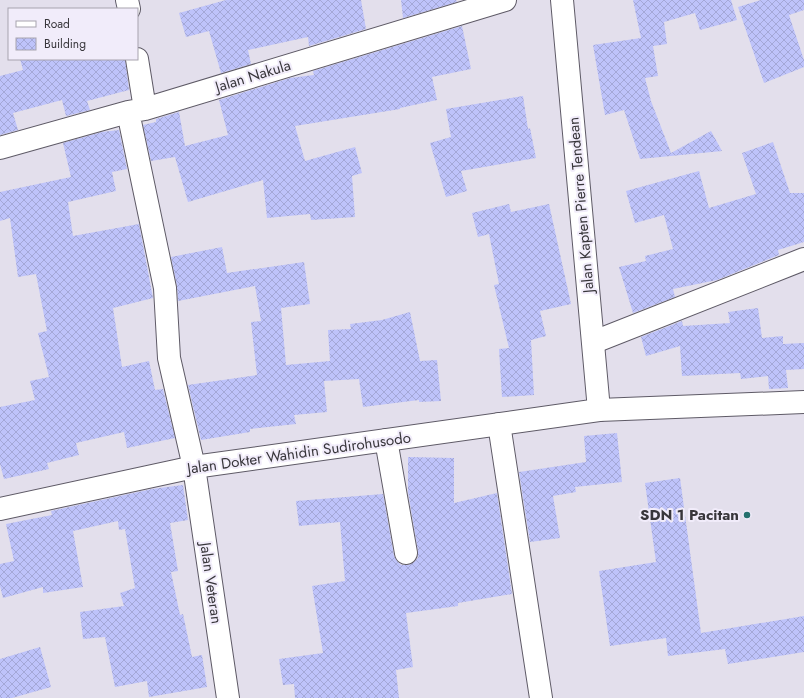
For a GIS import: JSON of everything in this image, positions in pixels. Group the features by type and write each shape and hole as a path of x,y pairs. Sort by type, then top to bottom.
{"street":[{"name":"Jalan Nakula","path":"0,148 137,110 506,0"},
{"name":"Jalan Kapten Pierre Tendean","path":"562,0 599,410"},
{"name":"Jalan Veteran","path":"137,60 137,110 165,288 169,358 194,468 228,698"},
{"path":"594,342 804,259"},
{"name":"Jalan Dokter Wahidin Sudirohusodo","path":"0,509 194,468 599,410 804,402"},
{"path":"499,424 541,698"},
{"path":"386,440 406,553"}],"building":[{"path":"226,0 361,0 366,29 309,46 308,37 248,50 251,64 221,73 209,31 186,37 179,13"},
{"path":"401,0 456,0 457,2 403,18"},
{"path":"633,0 731,0 737,20 700,30 695,13 664,22 667,44 653,46 658,76 645,78 651,101 671,153 711,131 722,151 640,159 624,110 605,115 593,45 641,38"},
{"path":"761,0 804,0 804,10 789,15 804,60 804,67 764,83 738,7"},
{"path":"462,26 471,69 432,77 437,100 400,109 295,126 305,161 355,147 362,173 352,176 355,217 311,220 310,214 267,218 263,180 188,202 175,157 151,161 143,125 156,122 156,119 179,112 185,146 228,135 219,100 290,78 314,75 313,71"},
{"path":"20,60 125,60 129,90 87,101 90,110 66,116 62,100 13,113 18,130 0,135 0,76 23,70"},
{"path":"523,96 528,129 530,128 536,158 461,171 467,191 446,197 430,143 451,137 446,109"},
{"path":"119,130 127,169 112,172 116,191 68,202 73,236 139,224 153,298 113,308 122,367 149,361 155,390 163,389 175,438 127,448 124,432 76,443 79,455 47,463 49,469 4,479 0,464 0,407 35,400 30,381 49,377 38,333 47,331 36,274 18,277 10,218 0,221 0,192 71,177 63,143 102,132"},
{"path":"773,142 790,193 804,193 804,242 778,250 779,255 717,280 673,289 675,297 633,313 619,267 646,261 645,256 673,249 664,215 635,223 626,191 699,171 709,208 756,194 742,153"},
{"path":"509,204 511,212 549,204 571,304 540,311 546,336 531,340 534,395 502,397 499,349 509,348 494,285 499,284 489,234 478,237 472,213"},
{"path":"222,247 227,273 304,262 310,304 281,308 286,365 330,361 328,330 351,329 350,324 382,320 410,312 420,361 437,360 441,401 419,402 419,400 363,407 359,379 324,381 327,412 294,415 296,424 250,429 250,432 201,440 188,385 257,375 251,322 261,321 255,286 178,301 177,286 171,257"},
{"path":"758,308 762,338 783,336 783,344 804,343 804,369 786,370 788,388 769,389 768,376 741,379 740,373 682,376 680,346 646,356 641,337 682,321 683,326 730,323 728,312"},
{"path":"617,433 622,482 575,487 576,492 553,496 560,538 530,542 519,472 586,462 584,436"},
{"path":"408,457 454,458 454,503 497,493 512,594 458,603 458,606 406,613 413,667 396,670 399,698 295,698 294,684 283,685 279,659 323,653 312,586 345,581 340,522 299,526 296,501 383,494 394,556 401,565 409,565 418,558 418,551 408,492"},
{"path":"680,478 701,633 804,616 804,652 728,664 725,649 668,656 666,638 610,646 599,571 656,562 645,483"},
{"path":"183,485 188,520 170,523 178,571 171,572 180,615 183,614 192,657 202,655 207,687 149,697 147,681 115,687 105,637 83,639 80,612 124,606 120,593 135,588 125,529 119,530 118,521 73,531 83,587 43,593 43,587 3,598 0,586 0,564 14,561 6,524 52,515 51,511 152,489"},
{"path":"40,647 51,687 12,698 0,698 0,659"}],"place":[{"name":"SDN 1 Pacitan","path":"747,515"}]}
